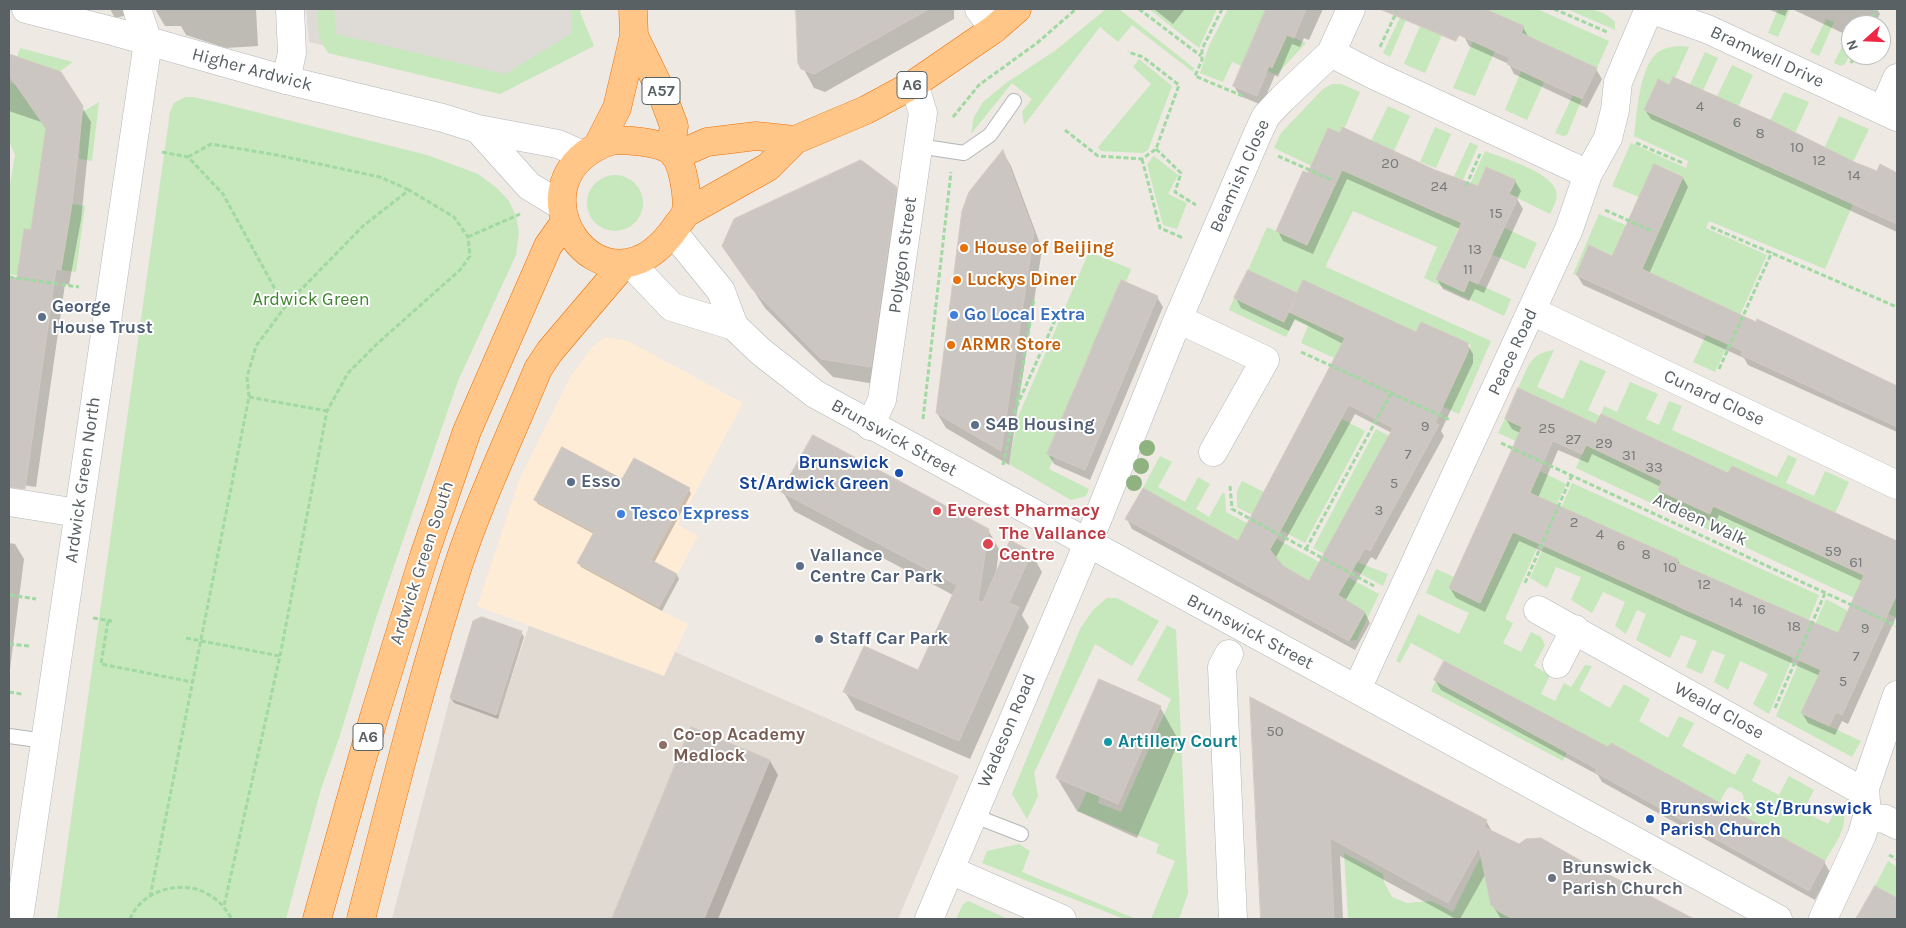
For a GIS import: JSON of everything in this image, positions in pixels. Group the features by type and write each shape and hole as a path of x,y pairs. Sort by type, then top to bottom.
{"highway":[{"name":"A57","path":"590,150 617,108 634,36 634,9"},
{"name":"A6","path":"627,264 656,250 679,222 768,167 795,140 866,110 914,84 987,19 1017,9"},
{"name":"A57","path":"634,36 661,91 674,126 673,153"},
{"name":"A6","path":"673,153 707,142 756,136 795,140"},
{"path":"590,150 614,140 631,140 673,153 684,180 679,222"},
{"name":"A6","path":"563,214 563,190 568,174 590,150"},
{"path":"563,214 574,239 588,253 605,261 627,264"},
{"name":"Ardwick Green South","path":"317,919 336,845 398,634 467,431 563,214"},
{"name":"Ardwick Green South","path":"361,919 410,731 458,568 474,524 538,369 550,351 627,264"}],"street":[{"name":"Higher Ardwick","path":"26,9 286,80 443,118 478,129 590,150"},
{"path":"137,9 148,42"},
{"path":"286,80 292,53 290,9"},
{"name":"Beamish Close","path":"1087,543 1178,319 1266,116 1306,74 1331,52 1351,9"},
{"name":"Bramwell Drive","path":"1649,9 1707,29 1890,114 1897,78"},
{"name":"Peace Road","path":"1357,689 1569,229 1588,174 1608,138 1615,110 1618,82 1632,44 1649,9"},
{"name":"Ardwick Green North","path":"17,919 148,42"},
{"path":"1331,52 1376,76 1588,174"},
{"name":"Polygon Street","path":"870,426 882,400 923,113 914,84"},
{"path":"478,129 529,186 563,214"},
{"name":"Brunswick Street","path":"679,222 721,291 734,326 760,351 814,394 1242,629 1357,689 1771,918"},
{"name":"Brunswick Street","path":"627,264 672,307 734,326"},
{"name":"Cunard Close","path":"1532,311 1897,485"},
{"path":"1178,319 1265,360 1213,452"},
{"path":"9,502 78,513"},
{"name":"Wadeson Road","path":"929,919 1087,543"},
{"name":"Weald Close","path":"1538,610 1855,787 1865,788"},
{"path":"1557,664 1575,630"},
{"path":"1229,654 1222,667 1233,919"},
{"path":"1823,919 1862,835 1867,817 1865,788 1897,695"},
{"path":"1867,817 1885,819 1897,825"},
{"path":"950,870 1062,919"},
{"path":"9,918 17,919"}],"lane":[{"path":"918,146 964,153 990,135 1014,101"},
{"path":"9,736 45,741"},
{"path":"972,815 1021,834"}],"path":[{"path":"950,120 979,85 1037,43 1076,9"},
{"path":"1139,9 1201,56"},
{"path":"1222,9 1201,56 1195,76 1247,97 1244,103"},
{"path":"1554,9 1617,37"},
{"path":"1379,49 1396,11"},
{"path":"1065,130 1098,156 1142,159 1156,148 1179,85 1143,57 1128,52"},
{"path":"1632,141 1683,163"},
{"path":"188,157 211,144 277,155 380,178 409,190 454,217 468,237 470,256 460,270 379,342 348,373 327,411 280,656 224,906"},
{"path":"132,146 188,157 222,194 276,288 288,303"},
{"path":"1156,148 1182,173 1175,192 1196,203 1192,212"},
{"path":"1466,186 1481,152"},
{"path":"1275,154 1332,180"},
{"path":"1142,159 1160,228 1181,238 1185,229"},
{"path":"922,423 951,169"},
{"path":"150,897 249,397 247,377 256,346 288,303 363,226 409,190"},
{"path":"1603,210 1654,232"},
{"path":"468,237 521,214"},
{"path":"1711,227 1773,252 1897,307"},
{"path":"1719,370 1773,252"},
{"path":"9,277 79,287"},
{"path":"1002,467 1016,408 1034,298"},
{"path":"1016,408 1060,309"},
{"path":"1301,352 1454,421"},
{"path":"1306,549 1391,393"},
{"path":"249,397 327,411"},
{"name":"Ardeen Walk","path":"1492,438 1897,626"},
{"path":"1525,583 1572,476"},
{"path":"1230,486 1232,509 1378,588"},
{"path":"1774,711 1825,593"},
{"path":"10,595 36,598"},
{"path":"108,621 101,664 192,682"},
{"path":"186,638 280,656"},
{"path":"9,644 30,646"},
{"path":"9,692 23,694"},
{"path":"1891,855 1897,859"},
{"path":"130,919 143,901 158,892 176,887 194,888 210,895 224,906 232,919"}],"shaded area":[{"path":"306,9 578,9 579,42 492,84 309,42"},
{"path":"606,337 628,341 743,403 678,525 698,536 658,609 688,624 664,676 477,606 519,480 570,377 593,346"},
{"name":"Co-op Academy Medlock","path":"529,626 664,676 675,652 959,776 898,919 392,919 450,698 499,715"}],"green space":[{"path":"317,9 334,9 336,34 505,74 572,33 572,9 581,9 580,12 594,46 500,94 328,53 319,38"},
{"path":"1106,9 1119,9 1194,68 1193,72 1132,25 1118,42 1100,27 1024,125 1022,112 1032,99 1012,83 971,134 974,117 983,102 1006,83 1056,50"},
{"path":"1149,9 1217,9 1199,48"},
{"path":"1228,9 1266,9 1246,56 1272,67 1285,34 1306,43 1276,75 1268,71 1265,76 1232,62 1223,82 1200,73 1209,46"},
{"path":"1404,9 1409,9 1404,19 1406,20 1390,57 1383,53"},
{"path":"1485,9 1537,9 1609,41 1597,68 1521,33 1524,26"},
{"path":"1567,9 1599,11 1615,22 1615,30"},
{"path":"1778,9 1790,9 1778,37 1768,33"},
{"path":"1826,19 1834,22 1819,56 1810,52"},
{"path":"1420,26 1442,35 1425,73 1404,64"},
{"path":"1473,41 1495,51 1475,96 1453,88"},
{"path":"1679,46 1689,47 1675,78 1672,77 1669,85 1657,80 1644,110 1853,204 1825,269 1709,221 1706,228 1767,255 1740,315 1590,245 1576,275 1573,274 1599,214 1628,226 1660,229 1683,176 1654,164 1639,197 1612,186 1631,143 1686,168 1688,161 1634,136 1640,92 1646,69 1659,51"},
{"path":"20,48 73,62 52,77 44,66 17,57"},
{"path":"1841,49 1841,65 1843,65 1841,66 1834,63"},
{"path":"1705,52 1718,58 1699,99 1686,93"},
{"path":"1139,59 1172,86 1148,150 1143,153 1101,151 1098,147 1151,84 1133,67"},
{"path":"1732,65 1753,75 1735,114 1713,105"},
{"path":"1521,71 1544,82 1527,120 1505,110"},
{"path":"9,82 27,88 31,107 43,124 48,122 36,198 38,231 24,230 19,263 35,265 34,278 9,274 9,190 15,155 9,141"},
{"path":"1332,84 1341,84 1360,92 1345,127 1342,126 1340,133 1328,128 1315,157 1446,217 1459,188 1467,191 1485,151 1536,172 1552,184 1556,191 1556,200 1550,214 1509,194 1516,180 1486,167 1436,278 1464,292 1469,280 1511,299 1504,316 1424,278 1437,247 1353,211 1327,263 1326,267 1491,341 1459,414 1301,343 1308,326 1294,320 1286,337 1229,310 1234,298 1284,322 1289,311 1452,387 1471,345 1421,322 1416,332 1297,293 1248,270 1267,227 1307,245 1334,186 1337,178 1274,148 1281,133 1323,89"},
{"path":"1784,92 1809,102 1792,140 1766,129"},
{"path":"1573,95 1582,99 1567,135 1563,136 1555,133"},
{"name":"Ardwick Green","path":"185,97 220,103 427,155 478,174 497,188 509,201 516,216 519,232 516,255 458,381 376,618 340,735 321,789 286,919 57,919 170,112 174,103"},
{"path":"99,102 92,161 79,159 81,128 74,117"},
{"path":"1388,106 1410,116 1394,151 1371,141"},
{"path":"1839,116 1869,129 1851,166 1822,153"},
{"path":"1435,127 1451,134 1436,168 1420,162"},
{"path":"1470,142 1478,146 1463,180 1458,178 1454,187 1450,185"},
{"path":"1154,156 1178,175 1168,194 1187,203 1177,229 1163,225 1147,164"},
{"path":"609,175 621,175 631,179 639,187 643,203 639,219 631,227 621,231 609,231 599,227 591,219 587,209 587,197 591,187 599,179"},
{"path":"68,203 85,206 76,272 61,270"},
{"path":"1496,224 1537,243 1525,269 1484,251"},
{"path":"1092,253 1131,269 1126,282 1120,280 1104,320 1109,322 1096,351 1091,349 1074,388 1081,391 1064,414 1047,454 1054,457 1049,469 1089,489 1086,496 1071,500 1009,464 1018,417 1088,254"},
{"path":"1706,335 1728,344 1715,372 1693,362"},
{"path":"1554,350 1537,387 1563,399 1580,360 1606,371 1588,410 1600,416 1596,424 1518,388 1534,358 1539,354"},
{"path":"1630,382 1658,394 1646,419 1659,425 1669,401 1682,406 1672,430 1777,477 1788,455 1797,459 1786,483 1814,496 1825,471 1849,482 1817,554 1897,591 1897,618 1576,468 1586,445 1662,480 1658,490 1709,514 1713,506 1816,553 1834,513 1732,466 1728,473 1601,414 1604,406 1617,412"},
{"path":"1342,419 1365,431 1305,543 1237,507 1237,491 1242,481 1264,492 1256,509 1284,524"},
{"path":"1505,419 1531,431 1525,445 1498,433"},
{"path":"1376,429 1389,436 1357,562 1388,574 1383,586 1313,548"},
{"path":"1160,456 1172,462 1158,487 1185,502 1198,477 1210,484 1196,509 1209,517 1223,492 1225,494 1226,512 1379,594 1357,640 1349,641 1365,612 1143,488"},
{"path":"1540,471 1566,484 1505,619 1513,623 1503,643 1521,652 1531,632 1541,637 1545,645 1534,666 1550,675 1541,694 1555,701 1564,683 1571,687 1585,665 1592,666 1579,690 1610,708 1624,684 1650,699 1639,721 1668,738 1679,716 1694,723 1682,746 1735,775 1747,753 1761,761 1752,781 1779,795 1789,776 1814,790 1803,811 1828,824 1839,804 1843,811 1844,825 1825,861 1737,812 1744,798 1742,793 1731,787 1727,789 1719,803 1611,743 1608,748 1411,643 1400,663 1396,661 1418,614 1459,634 1469,613 1426,593 1436,569 1454,577 1449,588 1480,602"},
{"path":"1572,483 1819,595 1809,620 1765,609 1768,602 1754,596 1751,603 1748,594 1734,588 1731,595 1711,578 1693,570 1691,573 1677,607 1793,657 1769,714 1753,704 1768,674 1740,661 1728,690 1714,682 1725,655 1712,650 1702,674 1686,667 1697,641 1681,635 1670,658 1636,640 1646,614 1637,610 1626,634 1615,626 1625,602 1603,592 1592,613 1571,600 1581,577 1556,567 1547,588 1530,578","holes":["1591,520 1678,559 1669,602 1598,570"]},
{"path":"1107,598 1117,598 1159,621 1132,666 1095,644 1034,773 1038,796 1027,819 1012,794 1080,629 1093,610"},
{"path":"1826,599 1848,611 1801,713 1861,741 1852,757 1776,716"},
{"path":"1167,625 1176,630 1188,893 1179,919 1151,919 1175,861 1156,853 1159,844 1078,811 1087,791 1100,796 1098,803 1121,812 1171,699 1137,680"},
{"path":"1436,681 1567,752 1563,761 1431,691"},
{"path":"1493,832 1519,846 1491,905 1513,919 1348,919 1344,853 1383,874 1384,882 1392,897 1407,903 1431,901 1453,912"},
{"path":"1019,844 1030,851 1022,872 1136,919 1124,919 982,863 987,851"},
{"path":"1888,861 1897,867 1897,898 1875,886"},
{"path":"968,901 1008,919 956,919 963,904"}],"building":[{"path":"796,9 929,9 814,74 801,69 798,63"},
{"path":"1266,9 1306,9 1294,38 1287,35 1272,68 1269,66 1257,96 1233,86"},
{"path":"1380,9 1485,9 1524,26 1521,33 1597,68 1582,99 1507,64 1510,58 1459,35 1456,41"},
{"path":"9,54 61,72 83,106 72,204 61,270 56,269 25,489 9,487 9,277 17,278 24,229 31,230 46,128 9,75"},
{"path":"1673,77 1770,120 1854,162 1877,171 1880,164 1897,173 1897,224 1644,110 1658,79 1669,85"},
{"path":"1342,127 1435,170 1478,186 1486,167 1516,180 1509,194 1518,198 1478,284 1469,280 1464,292 1436,279 1462,223 1342,170 1307,245 1276,231 1303,171 1308,173 1328,128 1340,133"},
{"path":"1003,150 1034,233 1001,451 936,413 962,211 969,192"},
{"path":"861,160 897,187 871,367 821,359 752,289 722,246 734,219"},
{"path":"1654,164 1683,177 1642,269 1756,322 1757,319 1897,386 1897,427 1741,355 1743,351 1576,275 1589,245 1612,256"},
{"path":"1248,270 1297,293 1303,280 1416,332 1421,322 1468,343 1468,352 1435,423 1439,425 1370,551 1365,548 1338,595 1365,612 1349,641 1125,519 1143,488 1238,541 1345,338 1289,312 1296,296 1284,322 1234,298","holes":["1349,405 1393,428 1309,581 1283,566 1270,550"]},
{"path":"1121,280 1158,296 1085,470 1047,454"},
{"path":"1518,388 1596,424 1601,414 1728,473 1732,466 1897,541 1897,594 1842,715 1836,712 1829,726 1801,713 1821,670 1513,532 1480,603 1449,588 1522,427 1505,419","holes":["1553,441 1582,454 1586,445 1662,481 1658,490 1710,514 1713,506 1864,575 1838,633 1677,563 1678,559 1530,493"]},
{"path":"813,435 989,529 978,601 983,602 1010,540 1032,552 1009,603 1019,607 959,741 843,692 864,646 918,670 957,585 781,492"},
{"path":"562,447 622,479 634,458 690,488 651,560 677,574 659,607 577,563 594,532 534,500"},
{"path":"482,617 522,631 496,715 450,698 473,621"},
{"path":"1444,661 1608,747 1611,743 1825,861 1809,891 1595,772 1597,769 1434,680"},
{"name":"Artillery Court","path":"1099,679 1161,706 1118,804 1056,778"},
{"path":"1250,697 1487,820 1484,827 1519,844 1526,839 1541,838 1595,869 1694,919 1513,919 1491,905 1479,847 1448,903 1330,838 1334,919 1261,919"},
{"path":"691,727 770,760 704,919 612,919"},
{"path":"1875,886 1897,898 1897,919 1856,919"}],"place":[{"name":"House of Beijing","path":"964,248"},
{"name":"Luckys Diner","path":"957,280"},
{"name":"Go Local Extra","path":"954,315"},
{"name":"George House Trust","path":"42,317"},
{"name":"ARMR Store","path":"951,345"},
{"name":"S4B Housing","path":"975,425"},
{"name":"Brunswick St/Ardwick Green","path":"899,473"},
{"name":"Esso","path":"571,482"},
{"name":"Everest Pharmacy","path":"937,511"},
{"name":"Tesco Express","path":"621,514"},
{"name":"The Vallance Centre","path":"988,544"},
{"name":"Vallance Centre Car Park","path":"800,566"},
{"name":"Staff Car Park","path":"819,639"},
{"name":"Artillery Court","path":"1108,742"},
{"name":"Co-op Academy Medlock","path":"663,745"},
{"name":"Brunswick St/Brunswick Parish Church","path":"1650,819"},
{"name":"Brunswick Parish Church","path":"1552,878"}]}
